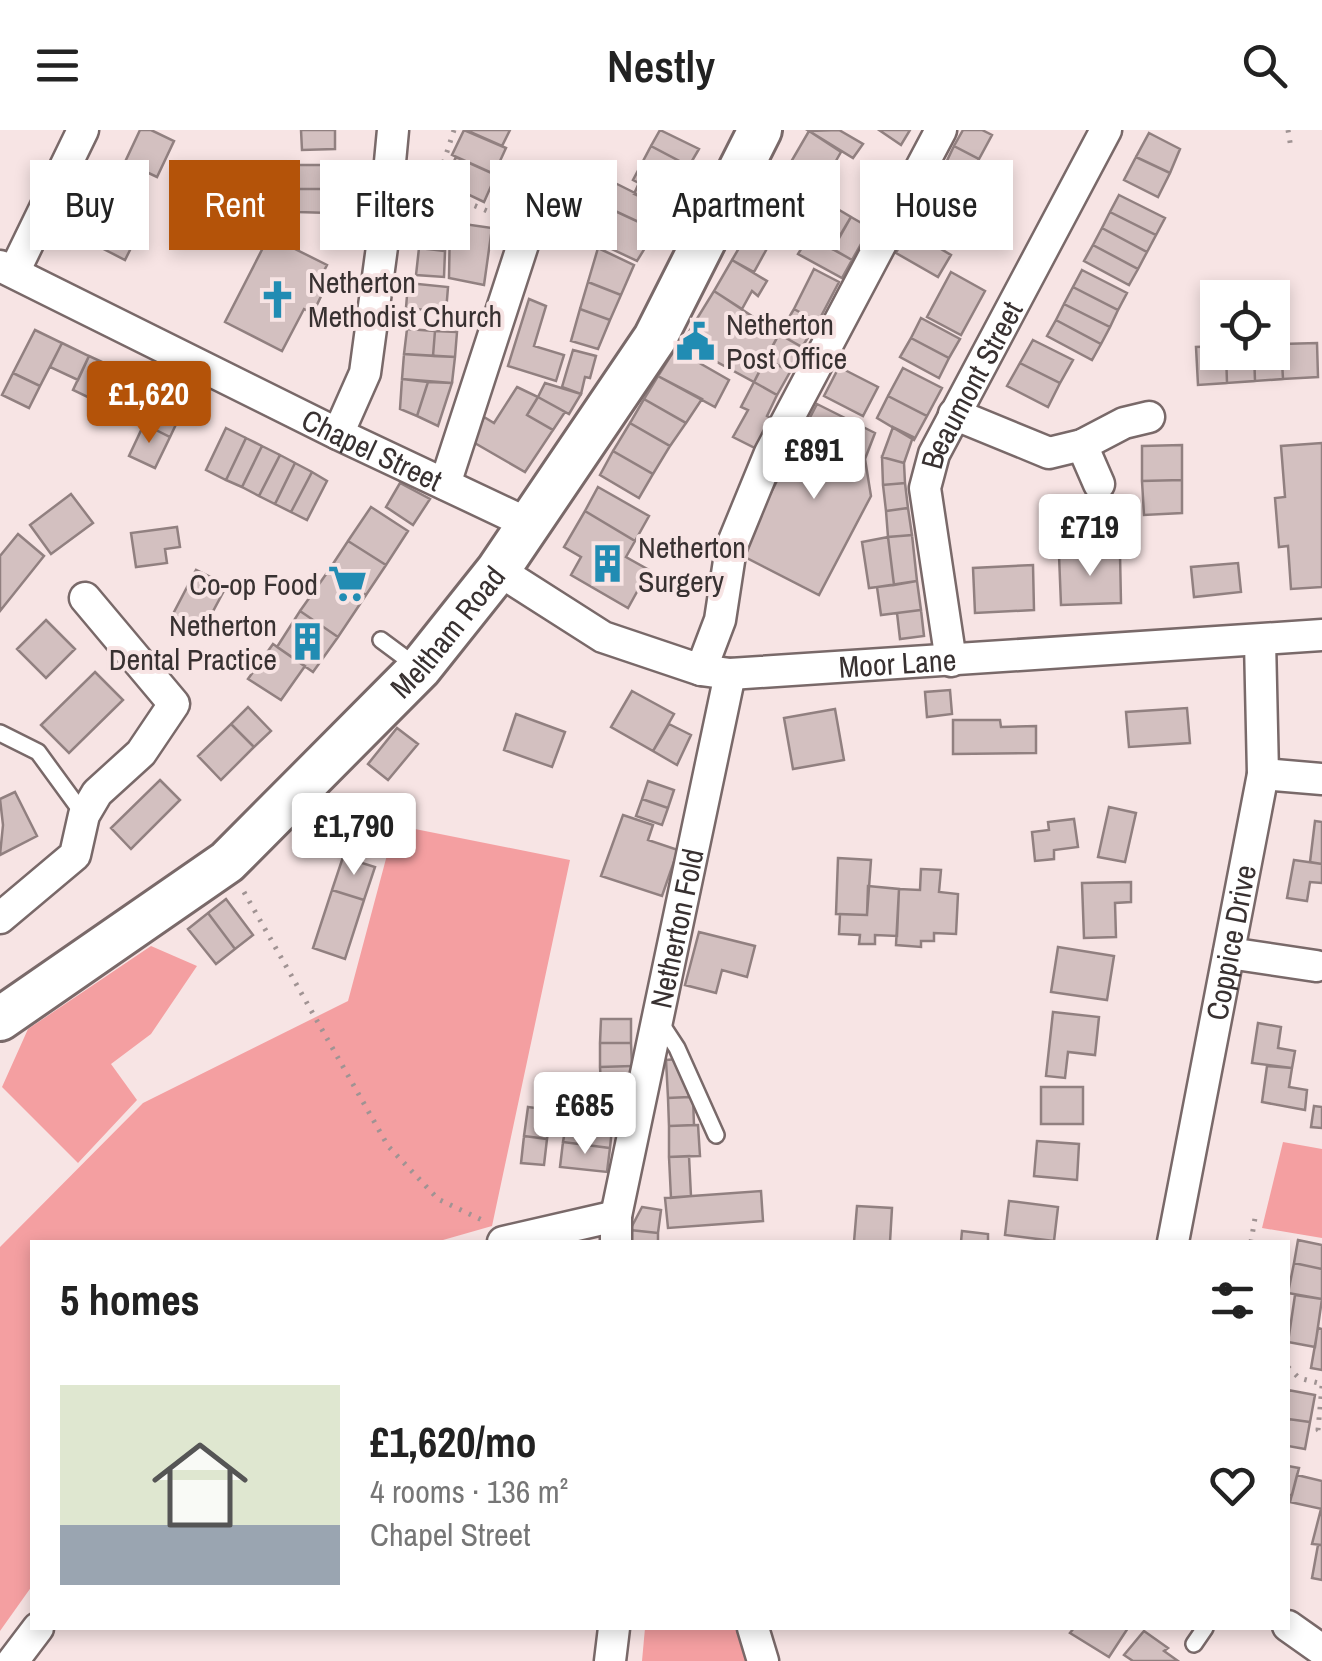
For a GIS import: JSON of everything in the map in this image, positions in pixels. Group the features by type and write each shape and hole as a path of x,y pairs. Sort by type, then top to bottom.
{"main road":[{"name":"Meltham Road","path":"0,1019 226,862 420,668 498,570 655,338 757,131"}],"street":[{"path":"7,269 82,130"},
{"path":"338,434 365,373 392,130"},
{"name":"Netherton Fold","path":"616,1229 716,672 731,548 770,453 941,130"},
{"name":"Beaumont Street","path":"951,661 924,488 934,454 954,414 1106,130"},
{"path":"446,484 521,250"},
{"name":"Chapel Street","path":"7,269 338,434 530,524"},
{"path":"954,414 1049,453 1082,445 1124,423 1149,417"},
{"path":"1082,445 1099,484"},
{"name":"Moor Lane","path":"498,570 603,637 716,672 951,661 1322,635"},
{"path":"0,918 75,855 84,815 97,793 141,753 174,704 85,598"},
{"name":"Coppice Drive","path":"1174,1240 1263,774 1260,641"},
{"path":"1263,774 1322,779"},
{"path":"1228,953 1316,966"},
{"path":"497,1236 616,1229"},
{"path":"1290,1627 1322,1650"},
{"path":"12,1661 36,1630"},
{"path":"610,1661 614,1630"},
{"path":"754,1630 763,1661"}],"lane":[{"path":"381,640 420,668"},
{"path":"0,733 38,752 84,815"},
{"path":"656,1016 678,1048 716,1135"},
{"path":"1194,1644 1204,1630"}],"path":[{"path":"454,130 435,189 490,213"},
{"path":"1288,130 1291,148"},
{"path":"254,911 388,1146 438,1199 480,1218 497,1236"},
{"path":"1251,1240 1255,1218"},
{"path":"1290,1370 1299,1378 1322,1385 1318,1430 1322,1433"}],"shaded area":[{"path":"395,825 570,860 492,1226 443,1240 30,1240 30,1589 0,1631 0,1247 143,1103 348,1001"},
{"path":"151,946 197,966 151,1034 111,1064 137,1100 78,1163 2,1087 28,1029"},
{"path":"1283,1142 1322,1149 1322,1238 1262,1228"},
{"path":"645,1630 741,1630 750,1661 642,1661"}],"building":[{"path":"140,130 151,130 174,141 157,177 149,173 149,160 126,160"},
{"path":"301,130 335,130 335,149 302,150"},
{"path":"464,130 506,148 500,160 490,160 490,172 452,155"},
{"path":"466,130 510,130 502,146"},
{"path":"660,130 699,149 693,160 678,160 651,146"},
{"path":"839,130 863,144 853,158 809,131"},
{"path":"879,130 910,130 901,145"},
{"path":"963,130 982,130 992,135 979,159 954,146"},
{"path":"809,131 841,152 836,160 792,160"},
{"path":"1149,133 1180,149 1170,173 1136,157"},
{"path":"651,146 678,160 644,160"},
{"path":"954,146 979,159 978,160 947,160"},
{"path":"1136,157 1170,173 1158,197 1124,180"},
{"path":"470,163 490,172 490,188 484,202 470,195"},
{"path":"300,165 320,165 320,189 300,189"},
{"path":"617,184 637,194 637,221 617,212"},
{"path":"300,189 320,189 320,213 300,212"},
{"path":"1119,195 1165,218 1156,235 1110,212"},
{"path":"840,210 851,217 840,236"},
{"path":"617,212 637,221 637,250 644,250 637,261 614,250 617,250"},
{"path":"1110,212 1156,235 1147,252 1102,228"},
{"path":"851,217 860,222 860,246 852,260 835,250 840,250 840,237"},
{"path":"470,225 490,228 484,285 449,278 450,250 470,250"},
{"path":"1102,228 1147,252 1138,269 1093,245"},
{"path":"1093,245 1138,269 1129,285 1084,261"},
{"path":"106,250 130,250 125,260"},
{"name":"Netherton Methodist Church","path":"262,250 297,250 327,265 316,286 324,290 313,313 304,309 282,351 225,322"},
{"path":"419,250 445,251 444,277 416,275"},
{"path":"597,250 634,265 621,295 588,282"},
{"path":"738,250 766,250 754,272 732,260"},
{"path":"800,250 834,250 852,260 842,278 798,254"},
{"path":"943,250 951,255 938,277 896,253"},
{"path":"732,260 767,281 758,296 752,291 742,309 714,291"},
{"path":"814,269 839,282 818,322 794,309"},
{"path":"1082,270 1127,293 1118,310 1073,287"},
{"path":"951,272 985,291 961,335 927,317"},
{"path":"588,282 621,295 610,320 580,309"},
{"path":"408,283 448,287 446,312 406,308"},
{"path":"1073,287 1118,310 1110,327 1064,304"},
{"path":"714,291 779,334 754,382 682,343"},
{"path":"529,299 546,306 534,346 564,355 556,381 508,366"},
{"path":"1064,304 1110,327 1101,344 1056,320"},
{"path":"580,309 610,320 598,349 571,341"},
{"path":"794,309 818,322 802,347 779,334"},
{"path":"921,318 960,339 949,358 911,338"},
{"path":"1056,320 1101,344 1092,360 1047,336"},
{"path":"407,329 435,331 433,356 404,354"},
{"path":"35,330 62,343 40,386 13,373"},
{"path":"435,331 457,332 455,357 433,356"},
{"path":"779,334 802,347 790,372 766,358"},
{"path":"911,338 949,358 939,378 900,357"},
{"path":"1033,340 1073,360 1060,383 1020,363"},
{"path":"62,343 89,356 78,380 50,367"},
{"path":"1317,343 1318,377 1283,379 1282,370 1290,370 1290,344"},
{"path":"1196,347 1200,347 1200,370 1227,370 1227,383 1198,385"},
{"path":"675,349 729,380 715,407 658,376"},
{"path":"573,350 596,356 581,394 562,387"},
{"path":"404,354 455,357 452,383 402,379"},
{"path":"89,356 111,366 94,400 73,390"},
{"path":"766,358 790,372 777,395 754,382"},
{"path":"1020,363 1060,383 1048,407 1007,386"},
{"path":"111,366 132,377 116,411 94,400"},
{"path":"839,367 878,387 863,416 824,396"},
{"path":"903,368 942,388 927,416 888,396"},
{"path":"1227,370 1255,370 1255,381 1227,383"},
{"path":"1255,370 1282,370 1283,379 1255,381"},
{"path":"13,373 40,386 29,408 2,395"},
{"path":"658,376 702,399 686,423 644,399"},
{"path":"132,377 161,389 148,416 120,402"},
{"path":"402,379 428,382 417,416 400,409"},
{"path":"428,382 452,383 438,426 417,416"},
{"path":"754,382 777,395 767,416 771,418 755,448 733,437 748,410 741,407"},
{"path":"545,383 581,394 569,414 538,397"},
{"path":"517,387 538,397 527,415 553,430 525,472 473,442 484,417 494,423"},
{"path":"161,389 187,401 170,437 144,424"},
{"path":"888,396 927,416 914,440 877,418"},
{"path":"538,397 565,412 553,430 527,415"},
{"path":"644,399 686,423 670,446 630,423"},
{"path":"817,404 875,433 865,459 871,496 819,595 739,554"},
{"path":"630,423 670,446 653,474 613,451"},
{"path":"144,424 170,437 155,468 129,456"},
{"path":"893,427 913,437 904,463 882,457"},
{"path":"226,428 246,438 226,480 206,470"},
{"path":"246,438 262,446 242,487 226,480"},
{"path":"1322,443 1322,587 1291,589 1288,546 1279,547 1275,498 1285,497 1281,446"},
{"path":"1182,445 1182,480 1142,481 1142,446"},
{"path":"262,446 280,455 259,496 242,487"},
{"path":"613,451 653,474 639,498 600,475"},
{"path":"280,455 295,463 275,504 259,496"},
{"path":"882,457 904,463 905,483 883,485"},
{"path":"295,463 312,472 291,512 275,504"},
{"path":"312,472 327,481 307,520 291,512"},
{"path":"1182,480 1182,513 1144,515 1142,481"},
{"path":"400,483 430,499 413,525 386,507"},
{"path":"905,483 908,508 886,511 883,485"},
{"path":"598,487 649,516 635,541 585,511"},
{"path":"71,494 93,523 51,554 30,525"},
{"path":"371,507 408,531 386,565 348,541"},
{"path":"908,508 912,535 888,537 886,511"},
{"name":"Netherton Surgery","path":"585,511 635,541 626,557 649,570 628,608 571,575 581,557 564,547"},
{"path":"177,527 180,547 165,549 167,563 136,567 131,533"},
{"path":"18,534 44,556 0,611 0,556"},
{"path":"912,535 917,581 894,585 888,537"},
{"path":"888,537 894,585 869,588 862,542"},
{"path":"348,541 386,565 366,595 329,570"},
{"path":"1120,554 1121,603 1061,605 1059,555"},
{"path":"1238,563 1241,592 1194,597 1191,567"},
{"path":"1033,565 1034,610 975,613 973,568"},
{"path":"196,570 227,585 203,630 173,614"},
{"path":"329,570 366,595 338,637 300,611"},
{"path":"917,581 921,610 881,615 877,587"},
{"path":"921,610 924,636 900,639 897,613"},
{"name":"Netherton Dental Practice","path":"300,611 338,637 313,672 277,647"},
{"path":"46,620 75,649 46,678 17,649"},
{"path":"273,644 305,666 281,700 248,679"},
{"path":"95,672 123,700 69,753 41,725"},
{"path":"950,690 952,714 927,717 925,692"},
{"path":"632,691 674,714 653,751 611,727"},
{"path":"248,707 271,731 254,747 231,724"},
{"path":"1187,708 1190,743 1129,747 1126,712"},
{"path":"835,709 844,760 793,769 784,718"},
{"path":"516,714 565,732 552,767 504,750"},
{"path":"953,720 1000,720 1001,727 1036,726 1036,753 953,754"},
{"path":"231,724 254,747 221,780 198,756"},
{"path":"669,724 691,735 677,765 653,751"},
{"path":"397,728 418,744 388,780 368,764"},
{"path":"160,780 180,800 131,849 111,828"},
{"path":"648,781 674,790 668,808 642,799"},
{"path":"15,792 37,836 0,855 0,799"},
{"path":"642,799 668,808 662,825 636,816"},
{"path":"1109,807 1136,813 1125,862 1098,857"},
{"path":"623,815 653,825 648,840 678,850 662,896 601,876"},
{"path":"1074,819 1078,847 1054,850 1054,859 1035,861 1032,832 1049,830 1048,822"},
{"path":"1315,821 1322,822 1322,864 1310,862"},
{"path":"343,857 375,867 364,900 332,890"},
{"path":"838,858 871,860 867,915 836,914"},
{"path":"1294,860 1322,864 1322,883 1310,882 1307,901 1287,898"},
{"path":"921,869 941,870 939,892 958,894 956,934 934,933 934,941 921,941 921,947 896,945 899,889 920,890"},
{"path":"1131,882 1131,902 1115,903 1116,937 1084,938 1082,883"},
{"path":"868,886 899,889 897,936 875,935 875,944 859,944 860,935 839,934 840,914 867,915"},
{"path":"332,890 364,900 345,959 313,948"},
{"path":"226,899 253,935 235,949 208,913"},
{"path":"208,913 235,949 216,964 188,929"},
{"path":"699,932 755,946 747,977 722,970 716,993 685,985"},
{"path":"1058,947 1114,956 1107,1000 1051,992"},
{"path":"1053,1012 1099,1017 1095,1055 1068,1052 1065,1078 1046,1076"},
{"path":"601,1019 631,1019 631,1043 600,1043"},
{"path":"1258,1023 1281,1027 1278,1048 1295,1051 1292,1068 1252,1063"},
{"path":"600,1043 631,1043 632,1066 600,1067"},
{"path":"678,1059 688,1081 689,1097 668,1098 666,1060"},
{"path":"632,1066 632,1085 601,1085 600,1067"},
{"path":"1267,1066 1292,1068 1289,1087 1307,1090 1305,1110 1262,1102"},
{"path":"1041,1087 1083,1087 1083,1124 1041,1124"},
{"path":"668,1098 693,1098 694,1125 669,1126"},
{"path":"1314,1106 1322,1107 1322,1128 1311,1127"},
{"path":"528,1107 551,1110 547,1139 524,1136"},
{"path":"568,1113 613,1119 610,1148 563,1142"},
{"path":"698,1125 700,1156 669,1157 669,1126"},
{"path":"524,1136 547,1139 544,1165 521,1163"},
{"path":"1037,1141 1079,1144 1077,1180 1034,1176"},
{"path":"563,1142 610,1148 607,1172 560,1167"},
{"path":"689,1156 691,1196 671,1198 669,1157"},
{"path":"761,1191 763,1221 668,1228 665,1198"},
{"path":"1009,1201 1058,1207 1054,1240 1005,1235"},
{"path":"857,1206 892,1208 890,1240 854,1240"},
{"path":"642,1207 661,1210 658,1233 630,1230"},
{"path":"630,1230 658,1233 658,1240 629,1240"},
{"path":"962,1231 988,1234 988,1240 961,1240"},
{"path":"1298,1240 1322,1245 1322,1269 1294,1263"},
{"path":"1294,1263 1322,1269 1322,1299 1290,1293"},
{"path":"1295,1295 1322,1299 1315,1347 1290,1342"},
{"path":"1318,1328 1322,1329 1322,1370 1311,1368"},
{"path":"1290,1390 1315,1395 1310,1422 1290,1419"},
{"path":"1290,1419 1310,1422 1305,1449 1290,1446"},
{"path":"1290,1466 1299,1468 1290,1495"},
{"path":"1297,1475 1322,1481 1322,1509 1290,1502"},
{"path":"1321,1509 1322,1545 1312,1544"},
{"path":"1318,1545 1322,1545 1322,1580 1312,1578"},
{"path":"1072,1630 1127,1630 1109,1657 1070,1633"},
{"path":"1144,1631 1168,1648 1164,1651 1178,1661 1133,1661 1124,1655"}],"place":[{"name":"Netherton Methodist Church","path":"278,299"},
{"name":"Netherton Post Office","path":"696,341"},
{"name":"Netherton Surgery","path":"608,564"},
{"name":"Co-op Food","path":"348,584"},
{"name":"Netherton Dental Practice","path":"307,642"}]}
